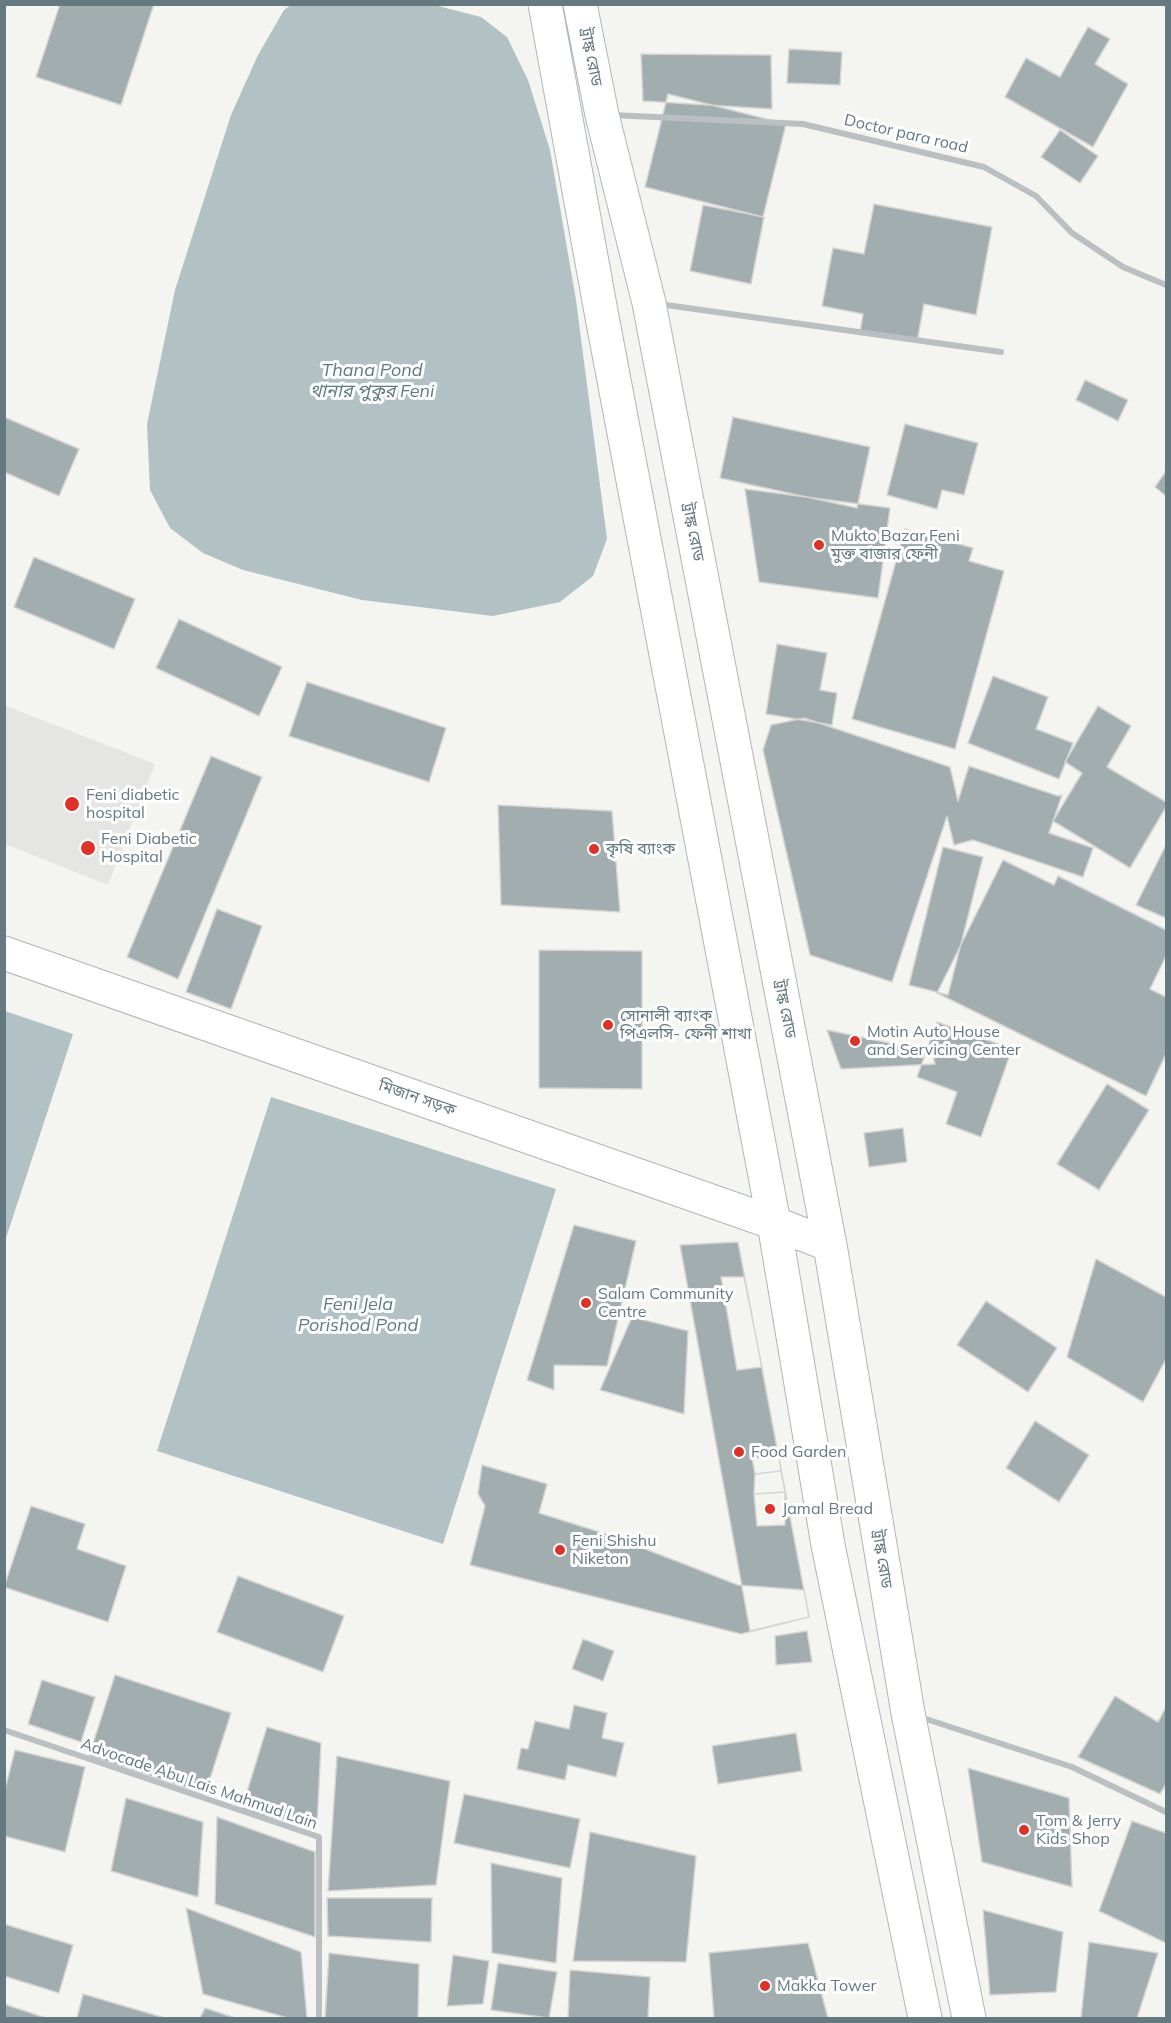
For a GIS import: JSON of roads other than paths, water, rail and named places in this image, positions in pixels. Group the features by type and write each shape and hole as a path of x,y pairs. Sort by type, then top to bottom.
{"main road":[{"path":"545,4 774,1223 828,1545 925,2019"},
{"name":"ট্রাঙ্ক রোড","path":"580,4 602,115 649,303 830,1245 908,1713 969,2019"},
{"name":"মিজান সড়ক","path":"4,953 774,1223 830,1245"}],"street":[{"name":"Doctor para road","path":"602,115 803,124 984,167 1035,196 1072,233 1123,267 1167,285"},
{"path":"649,303 1001,352"},
{"path":"908,1713 1072,1767 1167,1812"},
{"name":"Advocade Abu Lais Mahmud Lain","path":"4,1731 319,1838 319,2019"}],"water":[{"name":"Thana Pond থানার পুকুর Feni","path":"292,4 434,5 481,17 507,37 528,80 550,150 576,300 607,539 593,576 560,602 493,616 362,600 243,570 203,553 170,528 150,490 147,424 175,290 231,115 258,55 284,10"},
{"path":"4,1011 73,1034 5,1241"},
{"name":"Feni Jela Porishod Pond","path":"271,1097 556,1189 443,1544 157,1451"}],"place":[{"name":"Mukto Bazar Feni মুক্ত বাজার ফেনী","path":"819,545"},
{"name":"Feni diabetic hospital","path":"72,804"},
{"name":"Feni Diabetic Hospital","path":"88,848"},
{"name":"কৃষি ব্যাংক","path":"594,849"},
{"name":"সোনালী ব্যাংক পিএলসি- ফেনী শাখা","path":"608,1025"},
{"name":"Motin Auto House and Servicing Center","path":"855,1041"},
{"name":"Salam Community Centre","path":"586,1303"},
{"name":"Food Garden","path":"739,1452"},
{"name":"Jamal Bread","path":"770,1509"},
{"name":"Feni Shishu Niketon","path":"560,1550"},
{"name":"Tom & Jerry Kids Shop","path":"1024,1830"},
{"name":"Makka Tower","path":"765,1986"}]}
